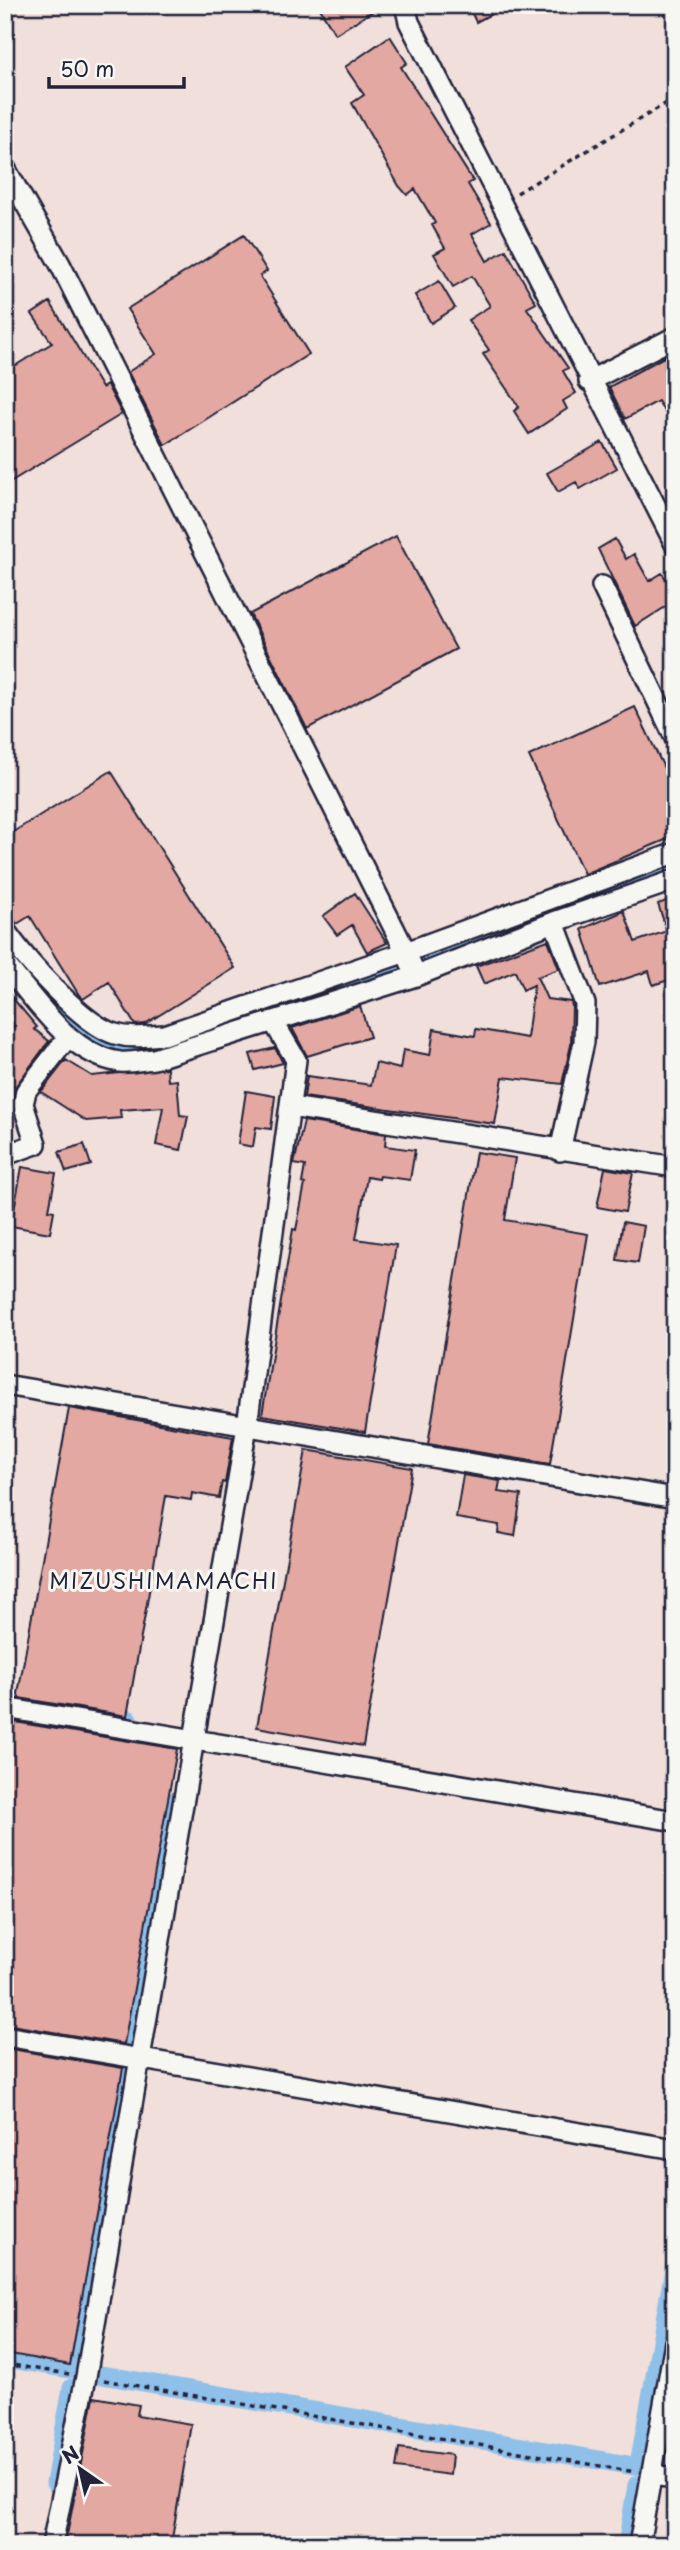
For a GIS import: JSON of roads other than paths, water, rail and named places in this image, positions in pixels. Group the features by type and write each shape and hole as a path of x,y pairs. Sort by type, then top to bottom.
{"street":[{"path":"405,5 409,22 500,204 675,544"},
{"path":"5,168 66,276 416,976"},
{"path":"589,381 675,337"},
{"path":"602,586 675,738"},
{"path":"5,964 68,1037 105,1044 164,1035 406,952 675,853"},
{"path":"5,930 121,1062 153,1059 416,976 554,922 675,880"},
{"path":"554,922 585,1004 584,1042 560,1151"},
{"path":"52,2545 86,2377 247,1426 296,1060 273,1020"},
{"path":"5,1155 36,1144 23,1104 26,1091 68,1037"},
{"path":"291,1107 675,1167"},
{"path":"5,1385 675,1498"},
{"path":"5,1708 193,1742 675,1821"},
{"path":"5,2036 675,2149"},
{"path":"639,2545 675,2342"},
{"path":"652,2474 675,2478"}],"waterway":[{"path":"236,1024 675,869"},
{"path":"5,952 54,1007 90,1036 110,1045 134,1050 161,1049"},
{"path":"5,1698 128,1719"},
{"path":"130,2046 174,1801"},
{"path":"75,2366 128,2063"},
{"path":"640,2459 675,2264"},
{"path":"5,2358 69,2369"},
{"path":"96,2374 634,2466"},
{"path":"55,2483 72,2388"},
{"path":"627,2545 637,2485"}],"district":[{"name":"MIZUSHIMAMACHI","path":"164,1580"}]}
